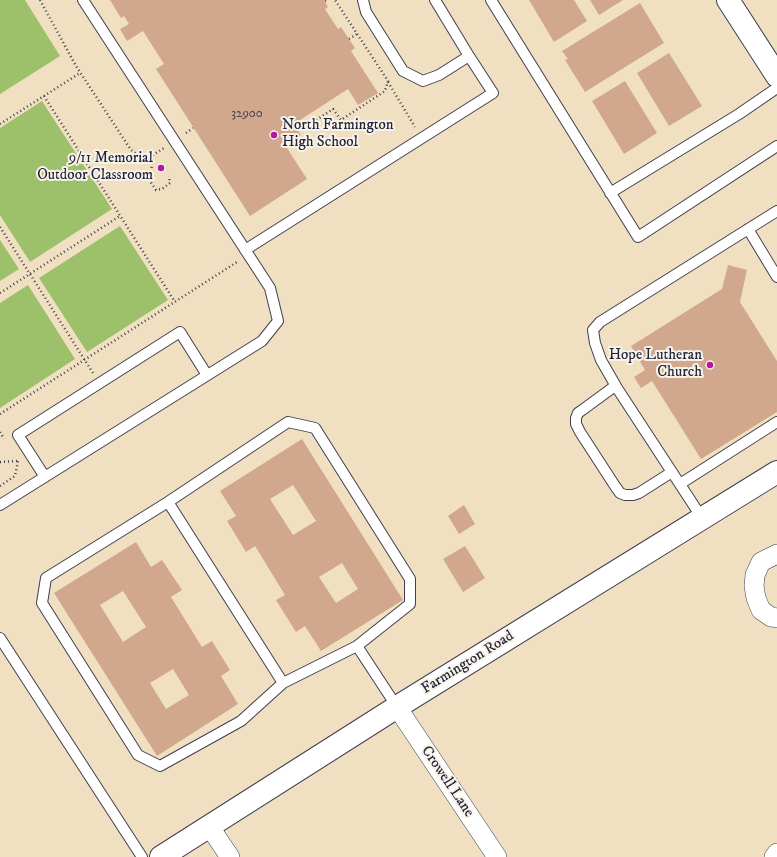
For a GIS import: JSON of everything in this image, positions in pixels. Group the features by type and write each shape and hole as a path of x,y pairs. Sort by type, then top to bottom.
{"street":[{"path":"728,0 777,76"},
{"name":"Farmington Road","path":"161,857 397,707 777,472"},
{"path":"777,554 761,562 755,575 754,586 756,598 761,610 771,617 777,618"},
{"name":"Crowell Lane","path":"397,707 497,857"},
{"path":"209,826 230,857"},
{"path":"774,857 777,853"}],"lane":[{"path":"0,505 262,341 278,321 270,288 83,0"},
{"path":"363,0 366,12 403,71 423,81 439,75 469,56"},
{"path":"245,250 493,94 435,0"},
{"path":"491,0 638,237 777,146"},
{"path":"610,193 739,114 777,88"},
{"path":"702,518 615,386 601,360 595,343 593,330 600,322 777,210"},
{"path":"748,229 777,277"},
{"path":"45,476 18,435 180,332 207,375"},
{"path":"615,386 578,413 576,418 576,424 580,432 615,486 620,493 633,495 639,493 672,472"},
{"path":"288,422 315,428 410,578 410,604 357,646 283,683 241,721 160,766 138,755 42,603 46,578 168,502 288,422"},
{"path":"680,484 777,422"},
{"path":"168,502 283,683"},
{"path":"0,638 142,857"},
{"path":"357,646 397,707"}],"path":[{"path":"40,0 69,55 130,150 142,158 152,155 165,147 162,142"},
{"path":"335,0 388,81 422,138"},
{"path":"349,39 357,34"},
{"path":"0,124 80,73"},
{"path":"303,129 333,110 340,120 385,91 388,81"},
{"path":"44,96 175,302"},
{"path":"152,155 150,182 156,190 162,189 170,182 169,176"},
{"path":"0,293 120,216"},
{"path":"0,227 99,383"},
{"path":"0,414 238,261"},
{"path":"0,432 7,444"},
{"path":"0,486 15,476 18,461 15,455"}],"green space":[{"path":"0,0 25,0 60,56 0,94"},
{"path":"42,101 112,209 30,262 0,215 0,128"},
{"path":"120,226 168,300 87,352 39,278"},
{"path":"0,240 19,269 0,281"},
{"path":"28,285 75,359 0,408 0,303"}],"building":[{"name":"North Farmington High School","path":"110,0 324,0 328,7 325,9 338,29 341,27 355,48 351,51 378,93 358,105 348,89 294,124 301,135 285,145 307,179 250,216 156,69 164,64 143,31 127,41 120,29 129,24 124,16 121,18"},
{"path":"529,0 574,0 587,21 554,42"},
{"path":"590,0 623,0 599,15"},
{"path":"640,3 664,43 585,92 565,60 568,59 562,51"},
{"path":"669,53 702,106 669,126 637,73"},
{"path":"625,81 657,133 624,154 592,101"},
{"name":"Hope Lutheran Church","path":"728,265 747,270 740,302 777,361 777,412 701,459 652,381 641,388 634,377 645,370 631,346 722,289"},
{"path":"302,439 403,600 321,651 305,626 296,632 276,600 285,595 255,546 246,552 227,521 236,516 220,491","holes":["293,485 316,521 293,535 270,499","342,563 358,589 336,603 319,577"]},
{"path":"464,505 475,524 459,534 448,516"},
{"path":"136,542 151,567 162,560 182,590 171,597 202,647 212,641 230,670 221,676 238,704 157,756 54,593","holes":["123,591 146,627 123,642 100,605","173,669 189,695 166,709 150,683"]},
{"path":"465,546 485,578 463,592 443,559"}],"place":[{"name":"North Farmington High School","path":"274,135"},
{"name":"9/11 Memorial Outdoor Classroom","path":"161,168"},
{"name":"Hope Lutheran Church","path":"710,365"}]}
